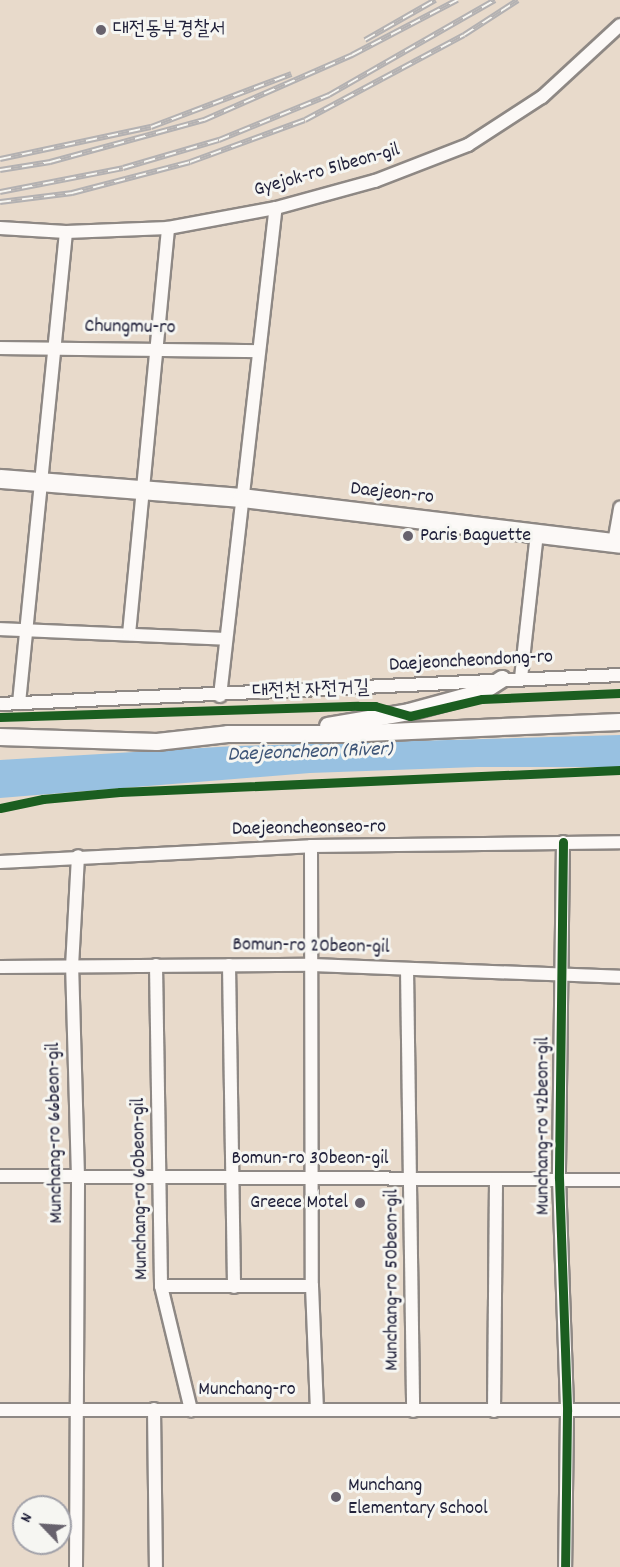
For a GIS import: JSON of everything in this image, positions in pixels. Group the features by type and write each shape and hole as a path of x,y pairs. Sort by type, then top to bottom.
{"main road":[{"name":"Daejeon-ro","path":"0,479 242,498 617,543"},
{"path":"286,735 409,712 482,692 502,679"},
{"path":"0,737 90,742 157,742 228,734 286,735 620,722"}],"street":[{"name":"Gyejok-ro 51beon-gil","path":"0,228 66,232 168,228 276,208 375,180 468,145 542,97 620,25"},
{"path":"220,696 276,208"},
{"path":"129,634 168,228"},
{"path":"19,704 57,346 66,232"},
{"name":"Chungmu-ro","path":"0,348 57,346 259,351"},
{"name":"Daejeon-ro","path":"617,543 620,508"},
{"path":"521,678 537,533"},
{"path":"0,630 226,639"},
{"name":"Daejeoncheondong-ro","path":"0,704 220,696 521,678 620,675"},
{"name":"Munchang-ro 42beon-gil","path":"563,842 559,1178 567,1411 565,1567"},
{"name":"Daejeoncheonseo-ro","path":"0,862 78,856 311,846 620,842"},
{"path":"311,846 314,1180 312,1286 317,1409"},
{"name":"Munchang-ro 66beon-gil","path":"76,1567 75,1410 78,1177 72,967 78,856"},
{"name":"Munchang-ro 60beon-gil","path":"156,965 161,1286 191,1410"},
{"path":"229,965 234,1287"},
{"name":"Bomun-ro 20beon-gil","path":"0,967 312,965 620,977"},
{"name":"Munchang-ro 50beon-gil","path":"407,969 414,1411"},
{"name":"Bomun-ro 30beon-gil","path":"0,1176 159,1179 559,1178 620,1180"},
{"path":"494,1411 496,1179"},
{"path":"161,1286 312,1286"},
{"path":"154,1409 156,1567"},
{"name":"Munchang-ro","path":"0,1410 620,1410"}],"water":[{"name":"Daejeoncheon (River)","path":"620,735 620,767 477,767 310,773 0,798 0,760 235,746"}],"railway":[{"path":"365,40 435,0"},
{"path":"0,170 50,162 204,120 352,55 457,0"},
{"path":"0,192 123,168 219,140 329,95 495,0"},
{"path":"0,202 72,193 190,162 305,120 464,35 518,0"},
{"path":"0,159 151,127 291,74"}],"cycle path":[{"name":"대전천 자전거길","path":"0,717 358,706 375,706 410,716 482,699 620,693"},
{"path":"0,808 43,799 120,792 620,770"},
{"path":"563,842 559,1178 567,1411 565,1567"}],"place":[{"name":"대전동부경찰서","path":"101,30"},
{"name":"Paris Baguette","path":"408,536"},
{"name":"Greece Motel","path":"360,1203"},
{"name":"Munchang Elementary School","path":"336,1497"}]}
